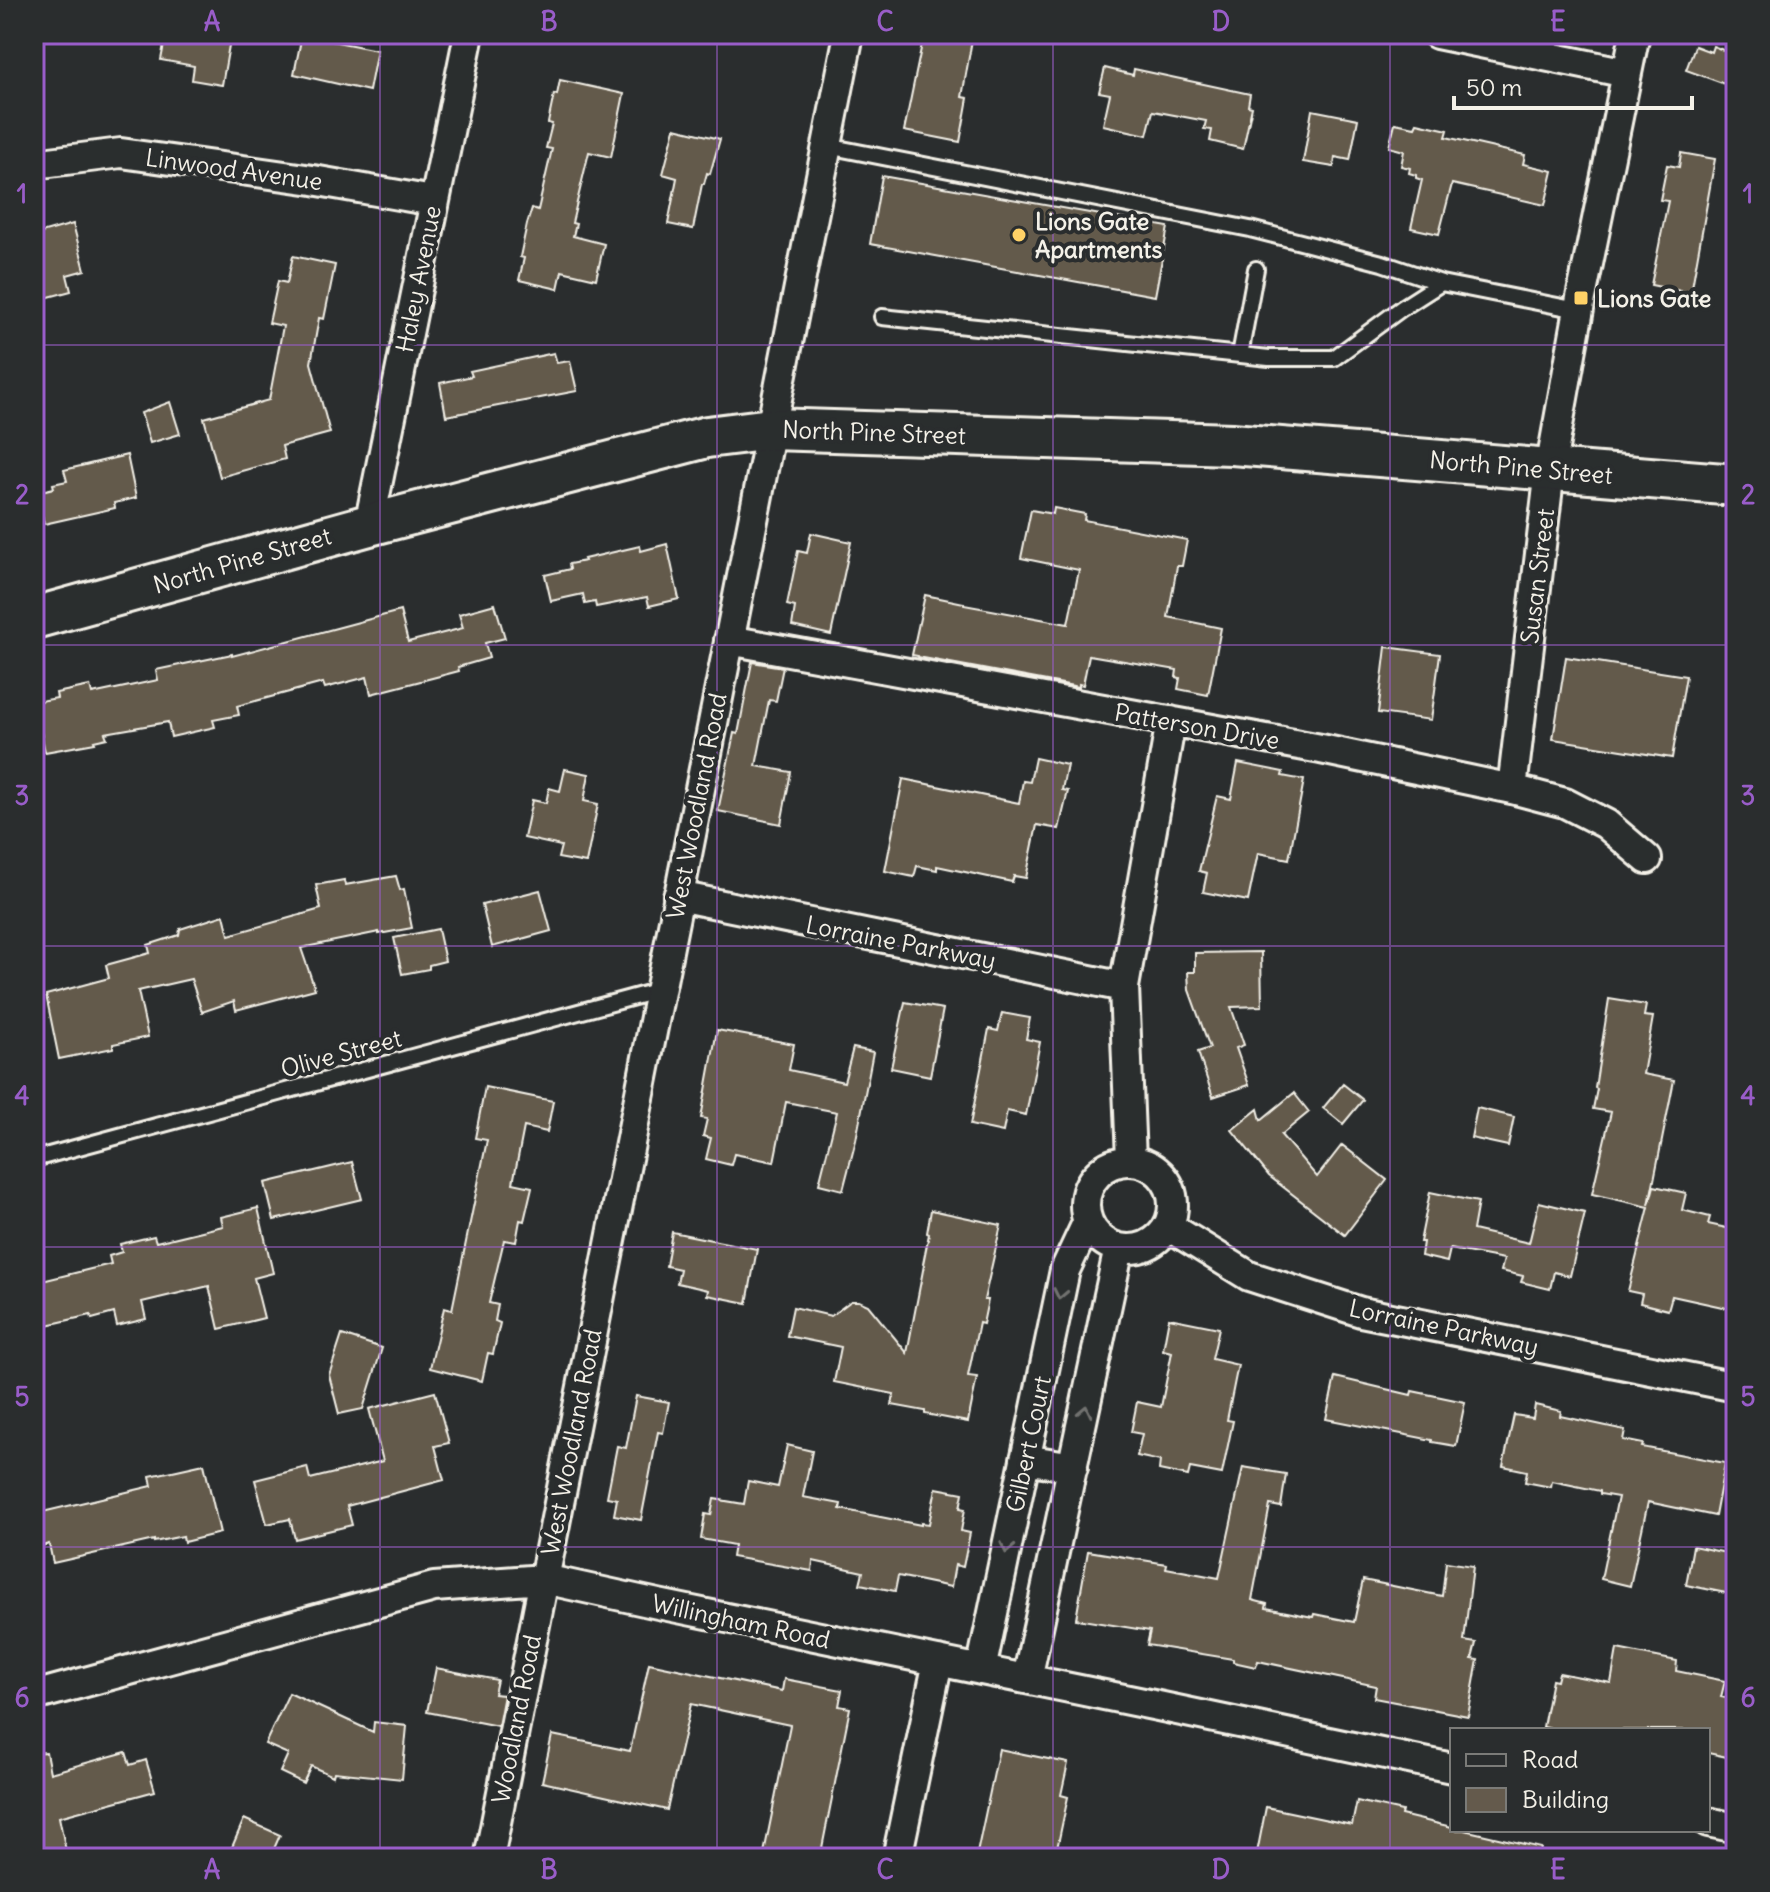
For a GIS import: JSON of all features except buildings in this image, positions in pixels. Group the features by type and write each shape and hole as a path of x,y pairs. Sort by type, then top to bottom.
{"main road":[{"name":"North Pine Street","path":"34,618 369,525 707,437 771,429 1232,444 1736,485"}],"street":[{"name":"Haley Avenue","path":"369,525 469,34"},
{"name":"West Woodland Road","path":"544,1579 849,34"},
{"path":"1437,34 1627,73"},
{"name":"Susan Street","path":"1512,789 1550,470 1578,310 1635,34"},
{"name":"Linwood Avenue","path":"34,164 121,153 313,180 433,201"},
{"name":"Patterson Drive","path":"729,640 1321,749 1512,789 1565,803 1606,824 1647,859"},
{"path":"1131,1160 1124,987 1171,721"},
{"name":"Lorraine Parkway","path":"678,896 1124,987"},
{"path":"1131,1160 1158,1171 1172,1197 1168,1226 1148,1245 1133,1249 1106,1243 1095,1234 1085,1207 1086,1192 1103,1169 1116,1162 1131,1160"},
{"name":"Gilbert Court","path":"981,1670 1065,1270 1088,1221"},
{"name":"Lorraine Parkway","path":"1168,1226 1249,1276 1361,1312 1736,1387"},
{"name":"Gilbert Court","path":"1027,1679 1119,1248"},
{"path":"1025,1459 1073,1467"},
{"name":"Willingham Road","path":"34,1696 434,1587 544,1579 1450,1768"},
{"name":"Woodland Road","path":"489,1858 544,1579"},
{"path":"897,1858 938,1661"},
{"path":"1710,1822 1736,1828"}],"lane":[{"path":"827,146 1250,229 1382,263 1441,283 1578,310"},
{"path":"1240,355 1256,269"},
{"path":"882,317 1269,358 1334,358 1441,283"},
{"name":"Olive Street","path":"34,1159 660,990"}],"place":[{"name":"Lions Gate Apartments","path":"1019,235"},
{"name":"Lions Gate","path":"1581,298"}]}
